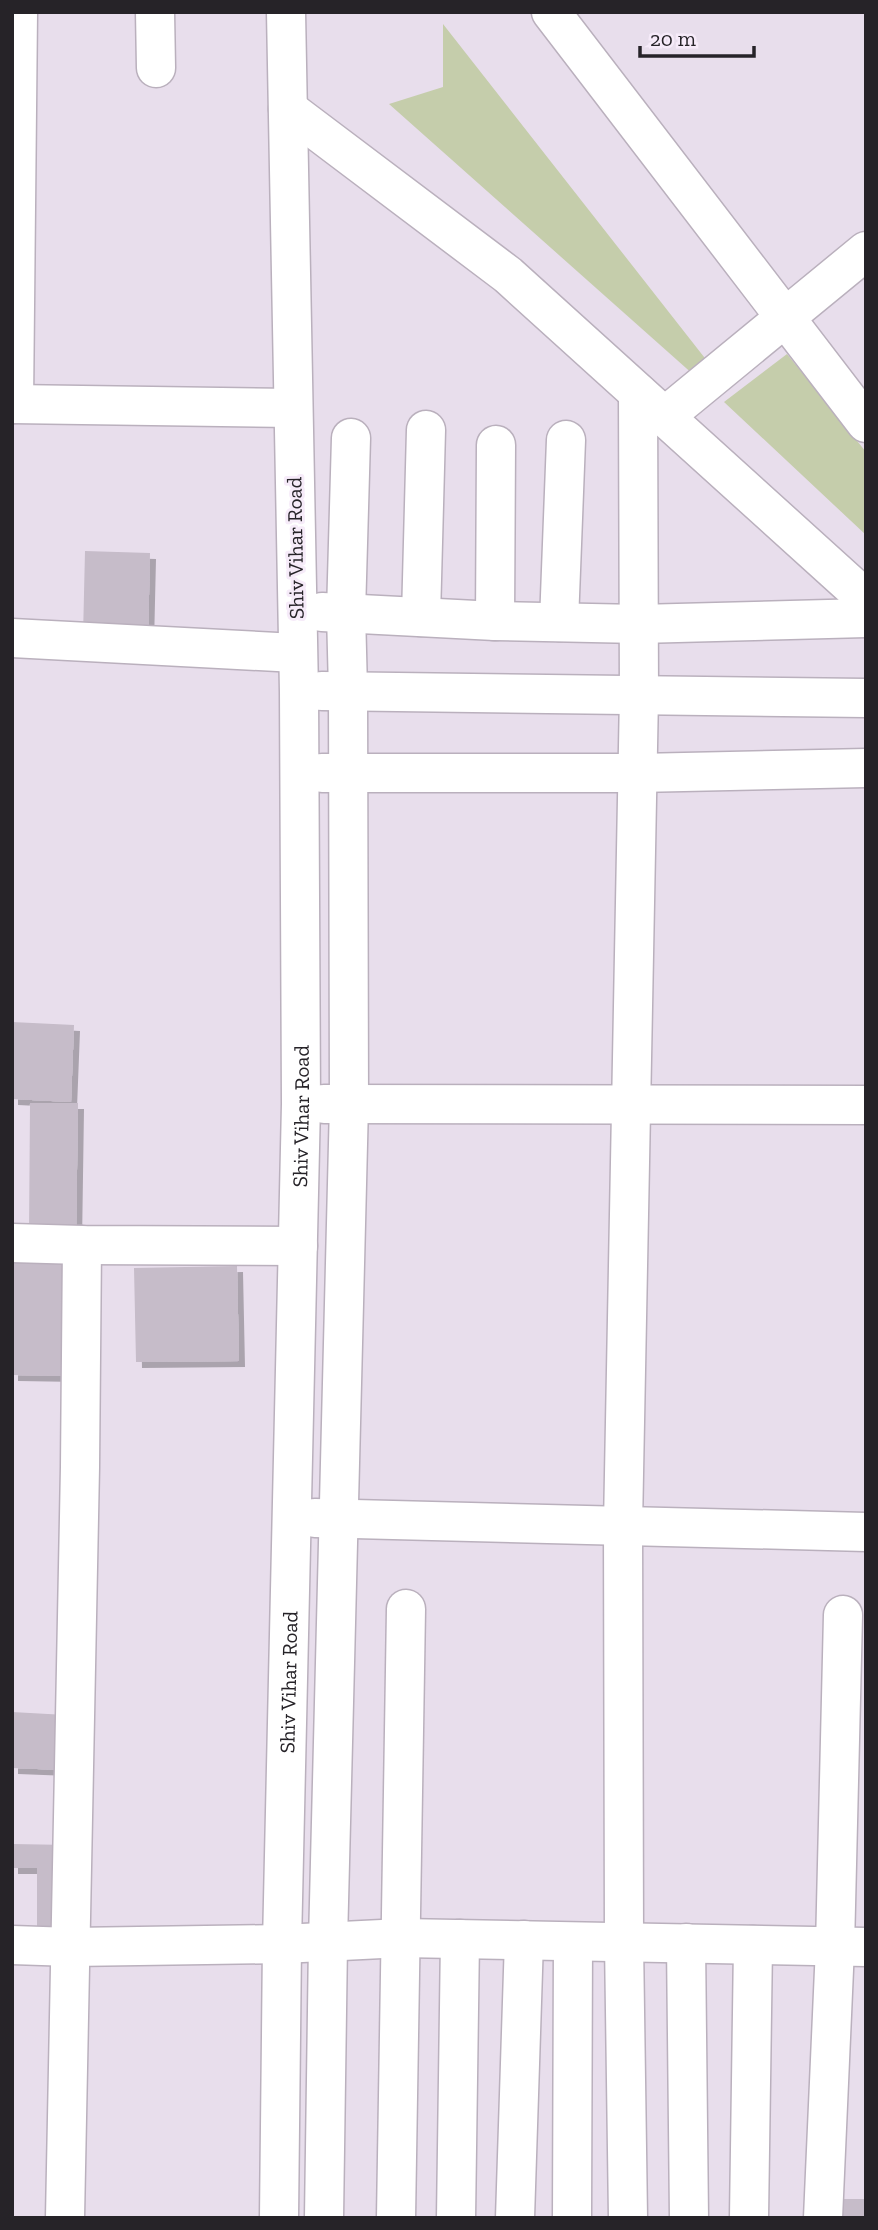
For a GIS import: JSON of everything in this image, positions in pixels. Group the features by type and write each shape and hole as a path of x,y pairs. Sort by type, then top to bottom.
{"street":[{"path":"18,12 13,404 293,408"},
{"path":"155,12 156,68"},
{"name":"Shiv Vihar Road","path":"279,2218 282,1944 301,1104 299,692 296,653 286,12"},
{"path":"551,12 866,424"},
{"path":"288,109 508,275 866,598"},
{"path":"651,405 784,318 866,251"},
{"path":"628,2218 623,1525 639,624 651,405"},
{"path":"421,617 426,430"},
{"path":"324,2218 328,1942 341,1519 349,1104 346,613 351,438"},
{"path":"559,622 566,440"},
{"path":"495,621 496,444"},
{"path":"296,611 495,621 639,624 866,618"},
{"path":"12,638 296,653"},
{"path":"299,692 348,690 866,698"},
{"path":"299,773 638,773 866,768"},
{"path":"301,1104 866,1105"},
{"path":"12,1243 298,1246"},
{"path":"65,2218 72,1947 82,1245"},
{"path":"293,1518 866,1532"},
{"path":"396,2218 406,1609"},
{"path":"823,2218 850,1947 843,1615"},
{"path":"12,1945 72,1947 282,1944 402,1938 850,1947"},
{"path":"456,2218 460,1939"},
{"path":"515,2218 524,1940"},
{"path":"572,2218 573,1941"},
{"path":"686,1943 689,2218"},
{"path":"749,2218 753,1945"}],"green space":[{"path":"443,24 715,371 704,384 389,104 443,87"},
{"path":"787,354 866,452 866,535 724,402"}],"building":[{"path":"85,551 150,553 148,638 83,636"},
{"path":"12,1022 74,1025 71,1102 12,1099"},
{"path":"30,1103 78,1103 76,1237 29,1236"},
{"path":"13,1258 73,1258 73,1376 12,1375"},
{"path":"237,1266 239,1361 136,1362 134,1268"},
{"path":"12,1712 66,1715 63,1770 12,1768"},
{"path":"12,1844 70,1845 69,1934 37,1934 37,1868 12,1868"},
{"path":"825,2199 866,2199 866,2218 824,2218"}]}
